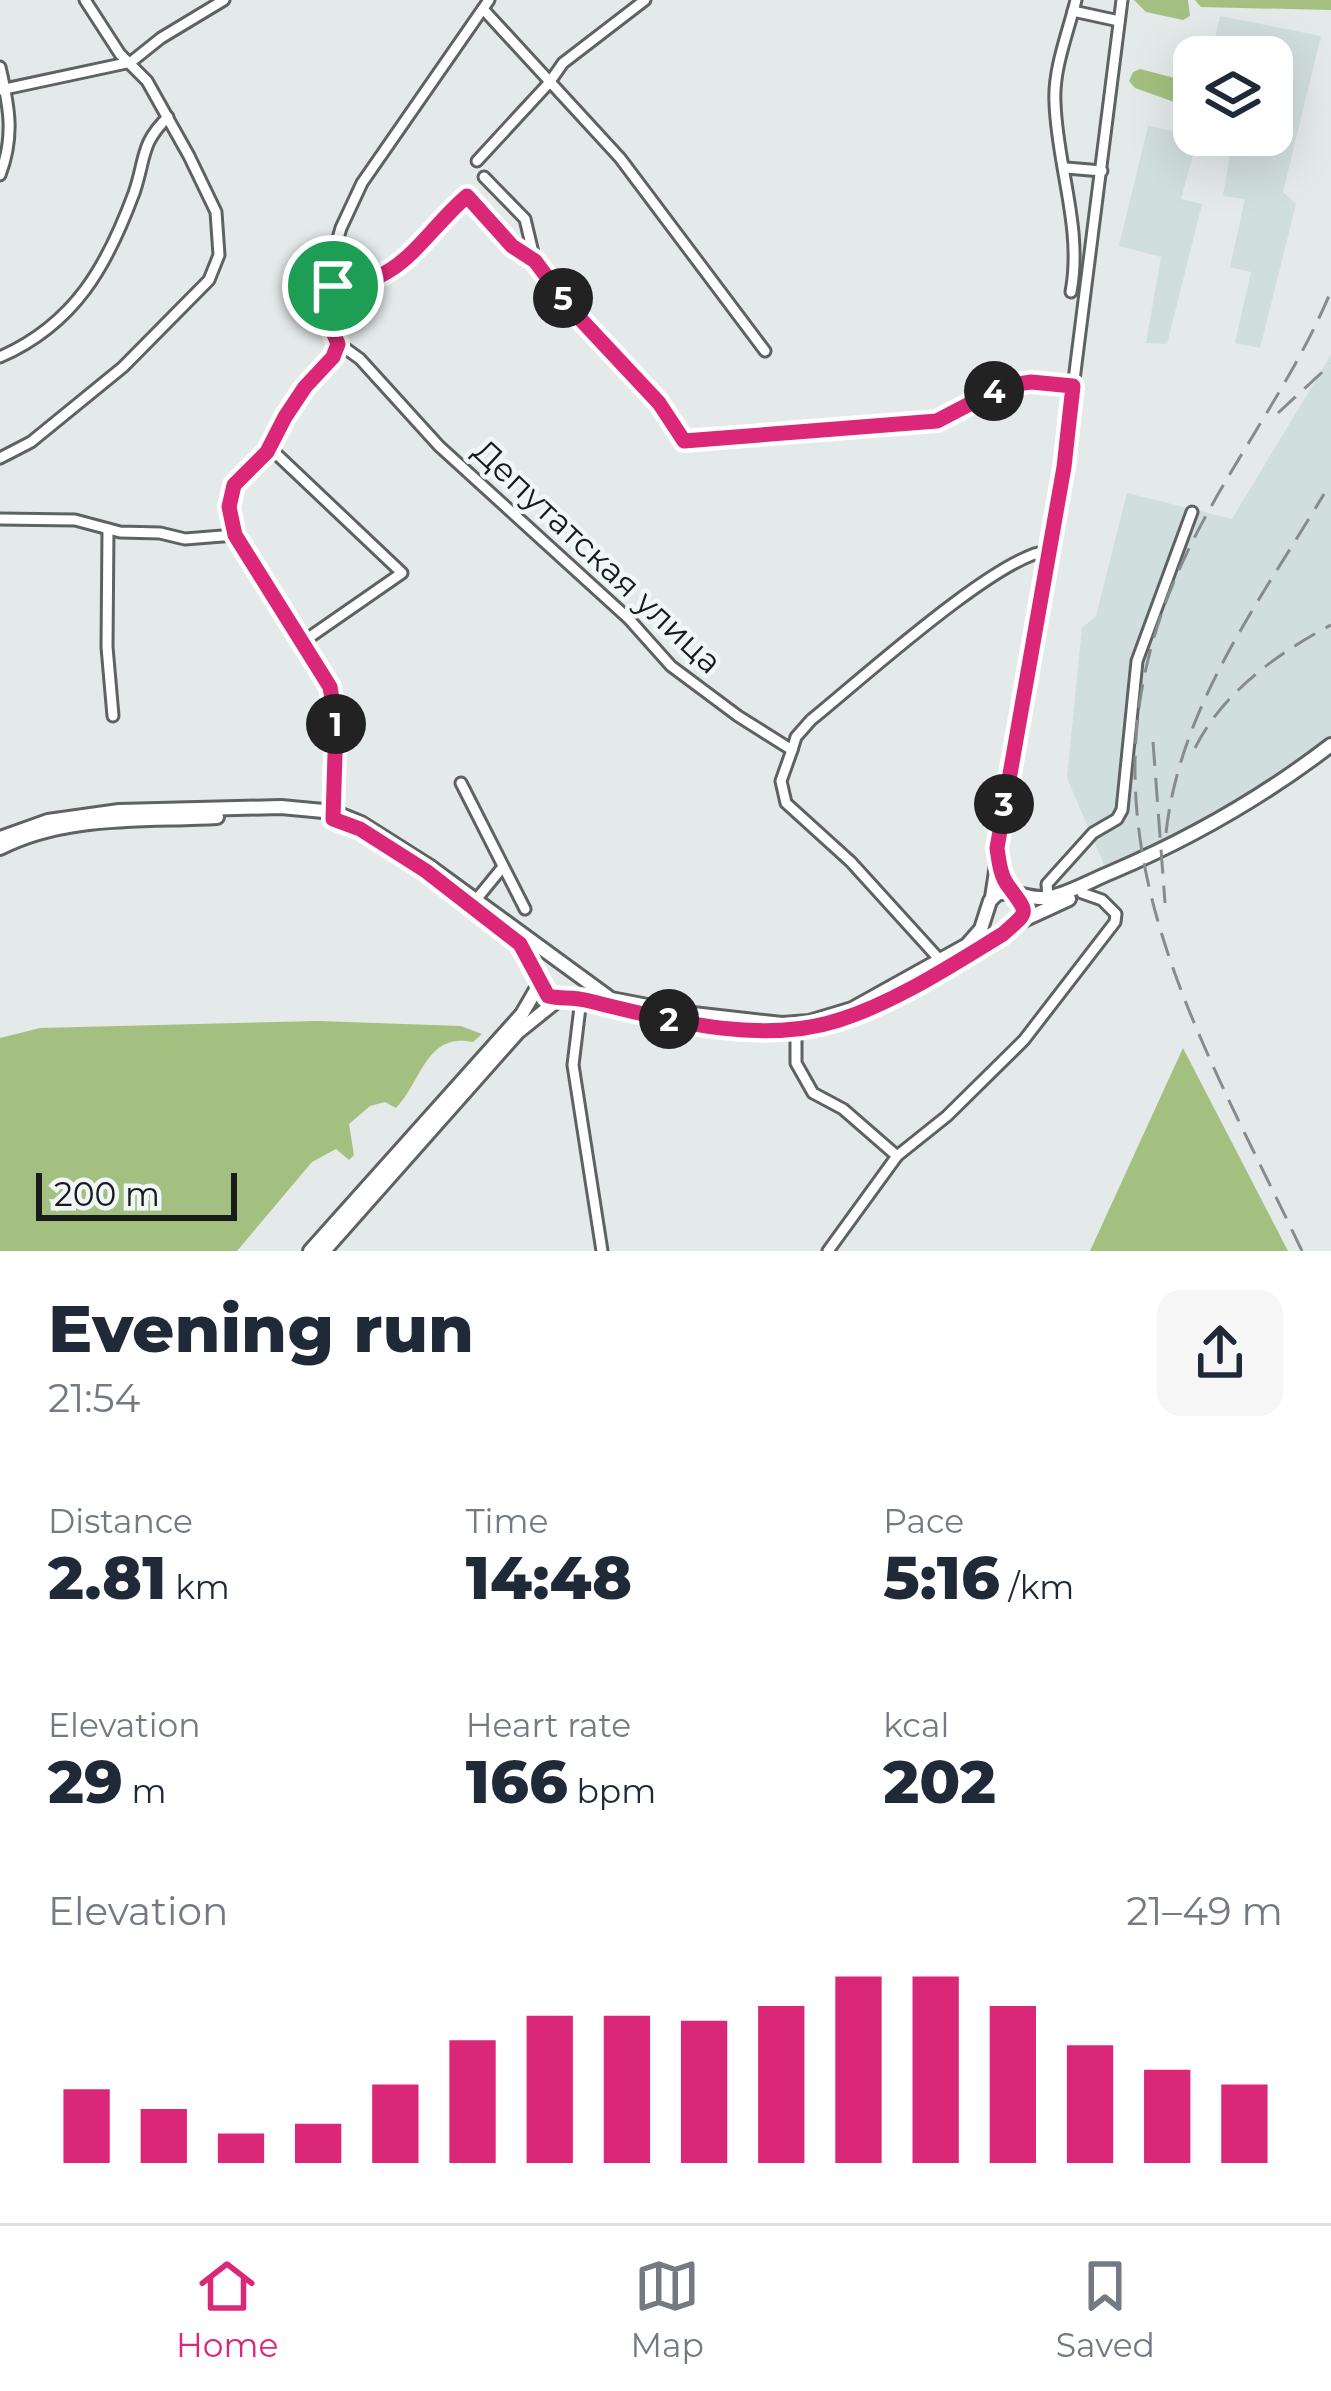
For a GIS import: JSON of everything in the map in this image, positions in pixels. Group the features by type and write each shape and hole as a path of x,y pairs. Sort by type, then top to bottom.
{"main road":[{"path":"0,838 49,820 119,812 281,807 334,816 387,839 611,998 782,1024 809,1022 853,1009 973,941 999,892 1048,898 1160,852 1245,808 1331,749"},
{"path":"0,848 50,830 116,820 281,813 334,816 426,871 520,944 548,996 684,1021 758,1030 796,1029 856,1014 1015,924 1248,813 1331,749"},
{"path":"1015,924 1024,906 1016,894"},
{"path":"989,907 996,924 1015,924"},
{"path":"310,1251 522,1014 549,964 560,962"},
{"path":"324,1251 530,1019 576,984 574,972"}],"street":[{"path":"0,458 31,442 123,367 209,280 219,255 216,212 168,117 85,0"},
{"path":"3,89 131,62 224,0"},
{"path":"477,161 563,63 645,0"},
{"path":"989,907 1073,386 1080,275 1102,171 1122,0"},
{"path":"334,816 336,722 330,687 235,535 229,507 234,485 269,447 305,387 333,357 338,344 331,327 332,260 362,183 486,4 620,158 765,351"},
{"path":"1071,292 1080,275 1054,98 1075,6 1119,21"},
{"path":"0,67 12,118 9,152 0,175"},
{"path":"0,357 73,310 112,248 136,188 149,135 168,117"},
{"path":"1066,168 1102,171"},
{"path":"484,177 525,219 535,261"},
{"path":"333,286 377,280 392,273 467,196 512,246 535,261 571,309 659,403 684,441 937,421 1004,386 1031,382 1073,386"},
{"name":"Депутатская улица","path":"338,344 360,359 484,489 629,619 670,666 792,750"},
{"path":"269,447 402,573 304,641"},
{"path":"1048,898 1047,884 1093,833 1117,819 1122,810 1137,661 1192,512"},
{"path":"0,519 75,520 185,539 235,535"},
{"path":"108,529 107,647 113,716"},
{"path":"940,960 851,862 786,803 782,781 796,737 811,720 972,591 1022,556 1048,551"},
{"path":"461,783 526,909"},
{"path":"997,848 1003,877 1016,894"},
{"path":"475,902 502,868"},
{"path":"828,1251 897,1156 1024,1040 1114,922 1116,914 1102,900 1082,893"},
{"path":"581,999 573,1065 602,1251"},
{"path":"796,1029 796,1063 813,1093 843,1109 897,1156"}],"shaded area":[{"path":"1220,16 1321,36 1293,151 1293,36 1216,36"},
{"path":"1148,126 1173,131 1173,156 1193,156 1181,199 1202,204 1167,344 1146,343 1161,257 1119,246"},
{"path":"1230,156 1292,156 1283,192 1296,204 1260,348 1235,343 1251,272 1230,267 1245,199 1223,196"},
{"path":"1331,355 1331,737 1216,819 1106,869 1067,778 1082,628 1096,616 1127,493 1232,519"}],"green space":[{"path":"1134,0 1188,0 1190,16 1183,20 1146,12"},
{"path":"1195,0 1331,0 1331,10 1201,7"},
{"path":"1140,69 1173,78 1173,102 1135,88 1129,81"},
{"path":"318,1021 461,1026 482,1034 473,1042 457,1041 435,1051 396,1108 385,1102 370,1106 349,1124 354,1155 349,1160 336,1149 312,1162 237,1251 0,1251 0,1038 40,1028"},
{"path":"1183,1048 1288,1251 1090,1251"}],"railway":[{"path":"1302,1251 1223,1088 1159,926 1141,843 1135,759 1145,671 1175,579 1331,291"},
{"path":"1278,413 1331,364"},
{"path":"1166,833 1174,786 1205,698 1324,494"},
{"path":"1195,748 1236,692 1291,648 1331,625"},
{"path":"1153,742 1165,903"}],"route":[{"path":"467,196 512,246 535,261 571,309 659,403 684,441 937,421 1004,386 1031,382 1073,386 1064,467 997,848 1003,877 1023,904 1019,922 887,999 835,1022 771,1030 684,1021 548,996 536,966 520,944 426,871 360,829 333,819 336,722 330,687 242,548 229,507 234,485 267,452 305,387 333,357 338,344 331,327 333,286 377,280 392,273 467,196"}]}
